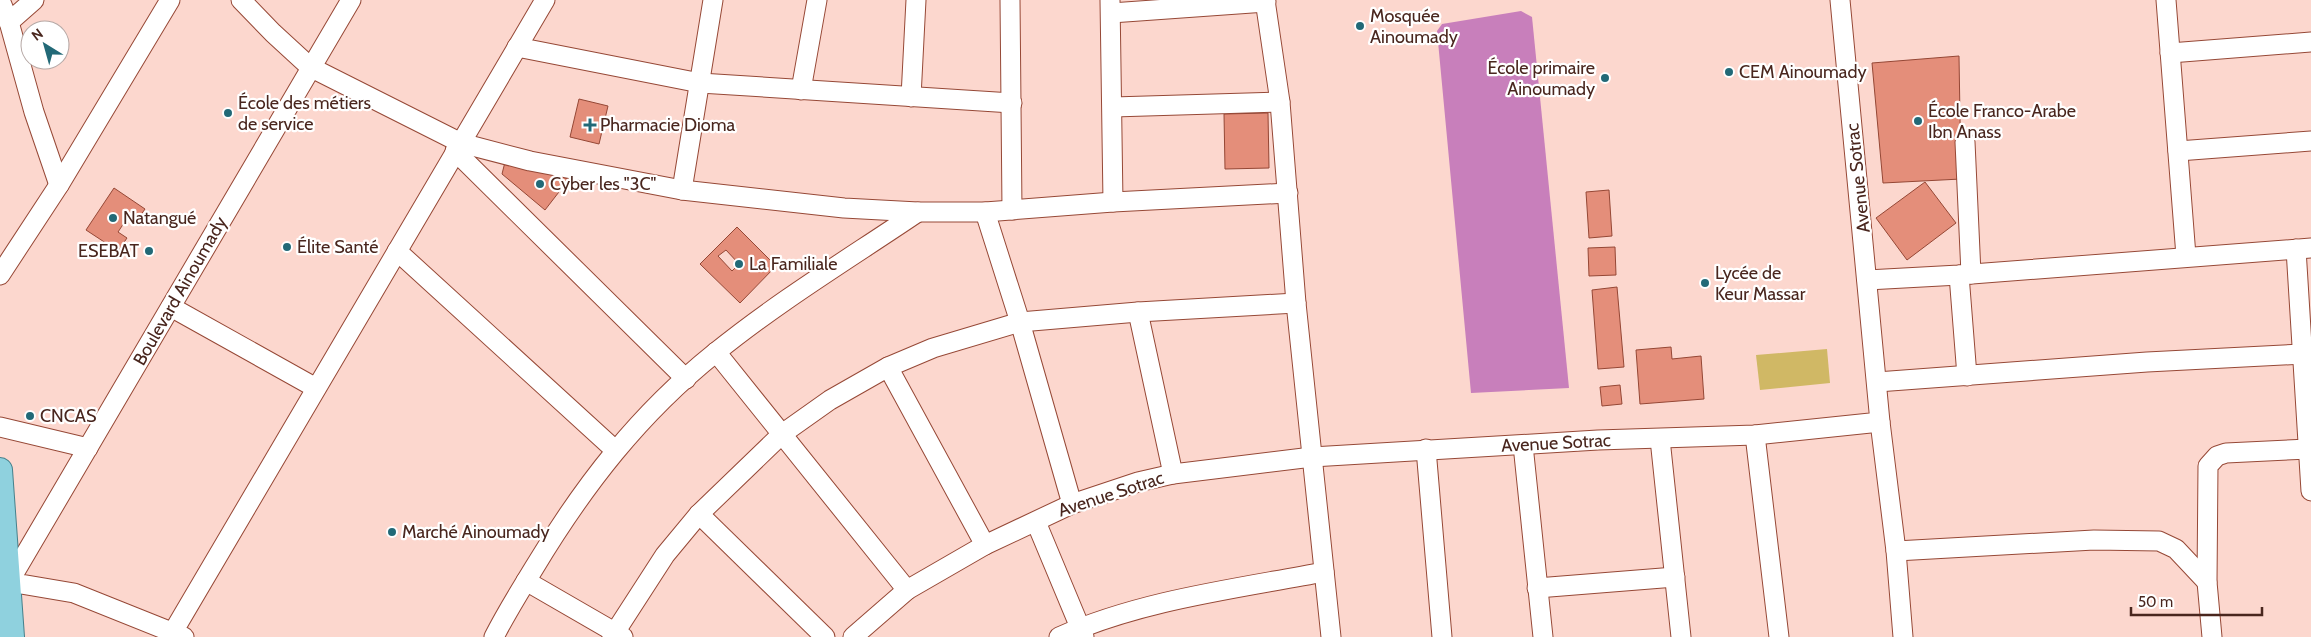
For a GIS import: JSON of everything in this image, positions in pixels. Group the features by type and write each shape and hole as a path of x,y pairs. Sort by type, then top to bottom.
{"main road":[{"path":"0,470 12,637"}],"street":[{"path":"0,0 9,22 34,112 60,185"},
{"path":"9,22 34,0"},
{"path":"0,275 60,185 170,0"},
{"path":"241,0 273,33 310,66 458,147 686,378"},
{"name":"Boulevard Ainoumady","path":"9,582 310,66 351,0"},
{"path":"9,582 74,593 176,635 316,388 544,0"},
{"path":"682,190 713,0"},
{"path":"801,90 817,0"},
{"path":"910,97 916,0"},
{"path":"1010,0 1012,210"},
{"name":"Avenue Sotrac","path":"853,637 907,590 984,545 1072,504 1138,482 1173,474 1312,457 1426,449 1755,436 1880,422 1878,382 1840,0"},
{"path":"2166,0 2186,256"},
{"path":"1113,202 1110,7 1266,1 1280,102 1296,303 1331,637"},
{"path":"2170,53 2311,42"},
{"path":"517,47 700,83 1012,104"},
{"path":"1113,107 1280,102"},
{"path":"2178,151 2311,141"},
{"path":"1965,142 1967,376"},
{"path":"458,147 682,190 844,208 918,212 984,212 1113,202 1288,192"},
{"path":"494,637 526,580 575,502 615,450 686,378 716,352 918,212"},
{"path":"984,212 1020,322 1072,504"},
{"path":"1867,280 2303,248 2303,354 2311,491"},
{"path":"397,251 615,450"},
{"path":"526,580 617,635 665,555 699,514 782,434 830,400 888,367 934,348 1020,322 1138,312 1296,303"},
{"path":"171,307 316,388"},
{"path":"1138,312 1173,474"},
{"path":"716,352 907,590"},
{"path":"1878,382 2147,362 2303,354"},
{"path":"888,367 984,545"},
{"path":"1880,422 1896,551 1903,637"},
{"path":"0,427 88,448"},
{"path":"1755,436 1779,637"},
{"path":"1660,439 1680,637"},
{"path":"1523,445 1543,637"},
{"path":"1426,449 1442,637"},
{"path":"2212,637 2207,582 2208,466 2212,460 2226,453 2309,449"},
{"path":"699,514 825,637"},
{"path":"1036,522 1083,632"},
{"path":"1896,551 2094,540 2159,542 2176,549 2207,582"},
{"path":"1059,637 1083,632 1201,594 1324,572"},
{"path":"1537,588 1675,577"}],"shaded area":[{"path":"1521,11 1532,17 1569,388 1471,393 1437,31 1442,24"},
{"path":"1827,349 1830,383 1760,390 1756,355"}],"building":[{"name":"École Franco-Arabe Ibn Anass","path":"1959,56 1961,179 1883,183 1872,63"},
{"path":"579,99 608,106 599,144 570,137"},
{"path":"1268,113 1269,168 1225,169 1224,114"},
{"path":"505,162 569,179 545,210 502,174"},
{"path":"1925,182 1956,223 1907,260 1876,218"},
{"path":"114,188 145,209 136,222 128,217 118,232 127,238 118,251 86,230"},
{"path":"1609,190 1612,236 1589,238 1586,192"},
{"path":"737,227 776,266 740,303 700,264","holes":["726,250 739,264 732,271 718,256"]},
{"path":"1615,247 1616,275 1589,276 1588,248"},
{"path":"1617,287 1624,367 1598,369 1592,290"},
{"path":"1671,347 1672,359 1701,356 1704,399 1640,404 1636,350"},
{"path":"1620,385 1622,404 1602,406 1600,387"}],"place":[{"name":"Mosquée Ainoumady","path":"1360,26"},
{"name":"CEM Ainoumady","path":"1729,72"},
{"name":"École primaire Ainoumady","path":"1605,78"},
{"name":"École des métiers de service","path":"228,113"},
{"name":"École Franco-Arabe Ibn Anass","path":"1918,121"},
{"name":"Pharmacie Dioma","path":"590,125"},
{"name":"Cyber les \"3C\"","path":"540,184"},
{"name":"Natangué","path":"113,218"},
{"name":"Élite Santé","path":"287,247"},
{"name":"ESEBAT","path":"149,251"},
{"name":"La Familiale","path":"739,264"},
{"name":"Lycée de Keur Massar","path":"1705,283"},
{"name":"CNCAS","path":"30,416"},
{"name":"Marché Ainoumady","path":"392,532"}]}
